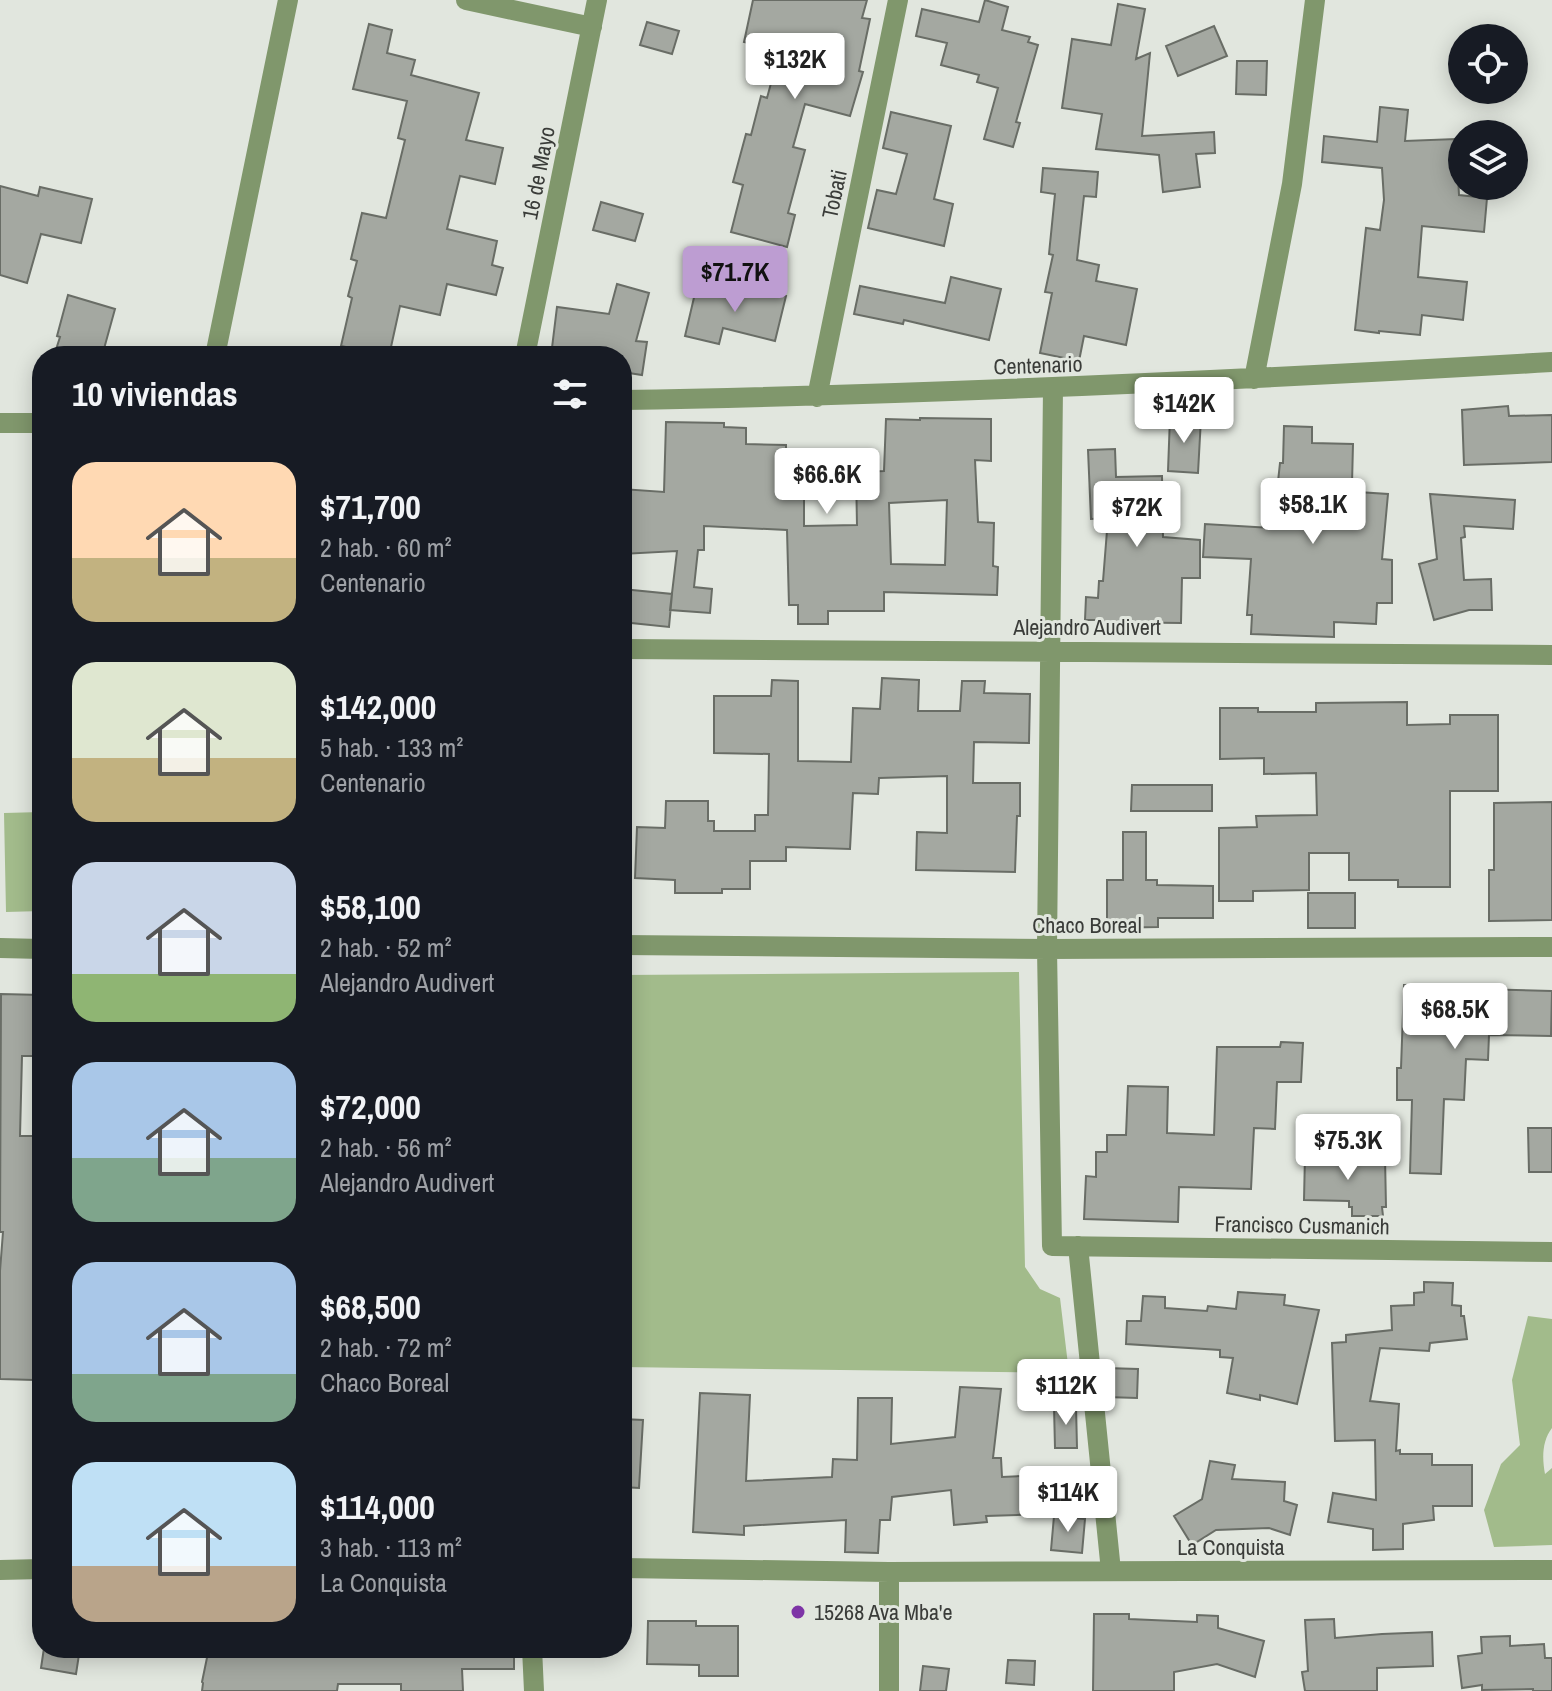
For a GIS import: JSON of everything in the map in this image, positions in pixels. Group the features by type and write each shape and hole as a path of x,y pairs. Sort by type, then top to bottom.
{"street":[{"path":"217,346 288,0"},
{"path":"466,0 592,27"},
{"name":"16 de Mayo","path":"527,346 597,0"},
{"name":"Tobati","path":"817,397 898,0"},
{"path":"1254,379 1292,184 1315,0"},
{"name":"Centenario","path":"632,400 1053,388 1552,362"},
{"path":"1047,949 1053,388"},
{"path":"0,423 32,423"},
{"name":"Alejandro Audivert","path":"632,649 1552,655"},
{"name":"Chaco Boreal","path":"632,945 1047,949 1552,947"},
{"path":"0,948 32,949"},
{"name":"Francisco Cusmanich","path":"1047,949 1052,1246 1552,1252"},
{"path":"1078,1246 1111,1571"},
{"name":"La Conquista","path":"632,1568 889,1572 1552,1570"},
{"path":"0,1570 32,1569"},
{"path":"889,1572 889,1691"},
{"path":"532,1658 534,1691"}],"green space":[{"path":"32,812 32,911 6,912 4,813"},
{"path":"1019,972 1025,1267 1040,1289 1060,1298 1069,1373 632,1367 632,975"},
{"path":"1528,1316 1552,1319 1552,1428 1546,1438 1543,1456 1545,1474 1552,1468 1552,1545 1494,1547 1484,1510 1501,1464 1520,1445 1512,1380"}],"building":[{"path":"753,0 867,0 862,18 870,19 859,71 863,72 850,116 805,104 793,147 805,150 788,213 795,215 787,247 731,232 743,185 733,182 746,134 751,135 761,96 767,98 780,50 744,42"},
{"path":"985,0 1008,7 1002,30 1030,37 1028,42 1038,45 1016,122 1020,123 1013,147 984,139 998,88 977,82 979,75 941,65 947,43 916,36 922,9 979,22"},
{"path":"1118,4 1145,9 1136,59 1150,53 1142,136 1214,132 1215,153 1196,154 1200,187 1163,192 1159,155 1096,149 1102,114 1062,108 1072,39 1111,45"},
{"path":"647,22 679,31 672,54 640,45"},
{"path":"369,24 392,30 387,53 415,60 411,75 479,93 466,140 503,148 495,184 460,176 447,229 497,241 492,265 503,268 496,295 447,284 440,315 400,306 391,346 341,346 357,261 351,259 362,213 386,218 405,140 398,138 407,101 353,89"},
{"path":"1214,26 1227,56 1178,76 1166,46"},
{"path":"1237,61 1267,61 1266,95 1236,94"},
{"path":"1380,107 1408,110 1405,141 1448,139 1448,200 1487,200 1484,232 1422,226 1418,277 1467,282 1463,320 1422,315 1420,335 1355,330 1366,228 1380,230 1384,200 1382,168 1322,162 1324,136 1377,142"},
{"path":"891,112 951,126 934,199 953,204 944,246 868,228 877,190 896,194 907,154 883,148"},
{"path":"1043,168 1098,172 1096,197 1084,196 1077,260 1099,265 1096,281 1137,289 1126,345 1084,336 1079,361 1040,353 1052,293 1045,292 1053,255 1049,254 1055,194 1041,192"},
{"path":"0,186 38,196 40,187 92,199 81,243 41,234 27,283 0,275"},
{"path":"601,202 643,214 635,241 593,230"},
{"path":"951,277 1001,289 989,340 904,320 903,324 854,314 860,286 945,303"},
{"path":"617,284 649,293 636,341 647,342 642,375 632,374 632,346 552,346 557,307 609,314"},
{"path":"736,284 786,296 775,341 723,328 719,344 685,336 696,289 733,297"},
{"path":"68,295 115,309 105,346 57,346 60,337 57,336"},
{"path":"1508,406 1509,416 1552,415 1552,462 1464,465 1462,410"},
{"path":"1170,417 1201,418 1198,473 1168,471"},
{"path":"886,419 991,419 991,461 975,460 978,522 994,523 993,566 998,567 997,595 884,592 884,611 828,611 828,624 798,624 798,605 789,605 787,530 704,526 704,550 698,550 694,587 712,589 710,613 670,610 677,551 632,553 632,490 664,492 666,422 724,423 724,427 746,428 746,444 786,445 786,458 804,458 804,526 857,525 856,472 884,471","holes":["947,500 945,565 891,564 889,503"]},
{"path":"1284,426 1312,427 1312,443 1353,444 1352,484 1358,484 1358,492 1388,494 1382,559 1392,560 1392,603 1377,603 1376,624 1334,622 1334,637 1251,634 1252,615 1247,615 1251,559 1203,557 1205,524 1273,528 1280,463 1283,463"},
{"path":"1115,449 1116,477 1162,476 1163,537 1200,540 1200,578 1182,578 1181,623 1085,620 1086,597 1098,598 1099,581 1103,581 1108,518 1091,519 1088,450"},
{"path":"1430,494 1515,500 1513,529 1464,526 1465,537 1461,538 1464,580 1491,579 1492,610 1469,610 1434,620 1419,564 1437,559"},
{"path":"632,590 672,594 669,627 632,623"},
{"path":"882,678 919,680 918,711 960,711 962,681 985,681 984,693 1030,694 1029,743 974,742 973,783 1020,783 1015,872 916,870 917,832 947,833 947,776 879,778 878,794 853,793 850,849 786,847 786,861 750,861 750,889 722,889 722,893 675,893 675,880 635,878 637,827 665,828 666,801 708,801 708,821 714,821 714,831 755,831 755,815 768,815 769,754 714,753 714,696 771,696 772,680 798,681 798,761 851,762 853,708 880,709"},
{"path":"1407,702 1407,725 1450,724 1450,715 1498,715 1498,791 1450,791 1450,887 1398,887 1398,880 1349,880 1349,853 1309,853 1309,890 1253,891 1253,901 1219,901 1219,828 1257,827 1256,816 1317,815 1316,773 1264,774 1264,758 1220,759 1220,708 1258,708 1258,712 1316,712 1316,703"},
{"path":"1132,785 1212,785 1212,811 1131,811"},
{"path":"1552,802 1552,920 1489,921 1489,870 1494,870 1494,803"},
{"path":"1123,832 1146,832 1146,880 1157,880 1157,885 1213,886 1213,918 1158,918 1158,927 1107,928 1107,880 1123,880"},
{"path":"1308,893 1355,893 1355,928 1308,928"},
{"path":"1404,985 1552,991 1551,1036 1489,1035 1488,1060 1466,1059 1464,1100 1444,1099 1441,1174 1410,1173 1412,1100 1397,1100"},
{"path":"1,994 32,995 32,1056 22,1056 20,1136 32,1136 32,1380 0,1379 3,1232 0,1232"},
{"path":"1281,1042 1303,1043 1301,1082 1277,1082 1275,1129 1254,1128 1251,1189 1179,1187 1178,1222 1084,1219 1086,1176 1096,1177 1096,1152 1107,1152 1107,1135 1126,1135 1128,1086 1168,1087 1167,1133 1214,1135 1217,1047 1280,1047"},
{"path":"1528,1128 1552,1128 1552,1172 1529,1172"},
{"path":"1305,1155 1385,1157 1386,1207 1382,1207 1383,1216 1352,1216 1349,1201 1304,1200"},
{"path":"1424,1282 1453,1283 1452,1305 1461,1306 1467,1339 1430,1343 1429,1351 1380,1348 1370,1401 1399,1404 1396,1451 1400,1450 1400,1454 1432,1454 1432,1465 1472,1465 1472,1506 1433,1506 1434,1520 1403,1524 1403,1549 1373,1550 1373,1529 1328,1522 1333,1493 1376,1500 1375,1440 1335,1441 1332,1343 1346,1342 1346,1335 1392,1330 1391,1306 1414,1305 1414,1293 1424,1292"},
{"path":"1238,1292 1285,1295 1284,1305 1319,1310 1297,1404 1260,1395 1260,1400 1227,1393 1233,1358 1220,1357 1220,1350 1126,1344 1127,1321 1141,1321 1143,1296 1165,1297 1165,1308 1207,1311 1208,1306 1236,1309"},
{"path":"1105,1368 1138,1369 1137,1398 1106,1397"},
{"path":"960,1387 1001,1389 993,1458 1001,1458 1002,1477 1045,1475 1047,1514 986,1516 987,1522 954,1525 951,1490 892,1497 890,1520 880,1520 878,1553 845,1552 846,1520 744,1526 744,1535 693,1532 700,1393 750,1395 746,1481 832,1477 833,1459 857,1460 858,1398 892,1398 891,1444 955,1437"},
{"path":"1054,1406 1076,1406 1077,1448 1055,1448"},
{"path":"632,1419 643,1420 639,1488 632,1488"},
{"path":"1210,1461 1235,1465 1232,1479 1285,1482 1284,1501 1297,1505 1290,1535 1269,1528 1216,1530 1192,1545 1174,1516 1202,1499"},
{"path":"1054,1516 1085,1519 1082,1553 1051,1550"},
{"path":"1094,1614 1129,1614 1129,1619 1197,1622 1197,1615 1218,1616 1218,1628 1264,1641 1255,1677 1217,1664 1174,1672 1174,1691 1093,1691"},
{"path":"1334,1619 1335,1638 1432,1632 1433,1666 1377,1668 1377,1691 1305,1691 1302,1672 1308,1671 1305,1620"},
{"path":"648,1621 696,1621 696,1626 738,1626 738,1676 699,1676 699,1665 647,1664"},
{"path":"1510,1636 1510,1646 1544,1644 1545,1658 1552,1658 1552,1691 1482,1690 1482,1685 1462,1688 1458,1656 1482,1653 1481,1637"},
{"path":"42,1658 78,1658 76,1674 41,1668"},
{"path":"207,1658 514,1658 514,1669 462,1669 463,1691 401,1691 401,1684 338,1684 337,1691 202,1691"},
{"path":"1008,1660 1035,1661 1034,1685 1006,1683"},
{"path":"923,1666 949,1669 946,1691 920,1691"}],"place":[{"name":"15268 Ava Mba'e","path":"798,1612"}]}
